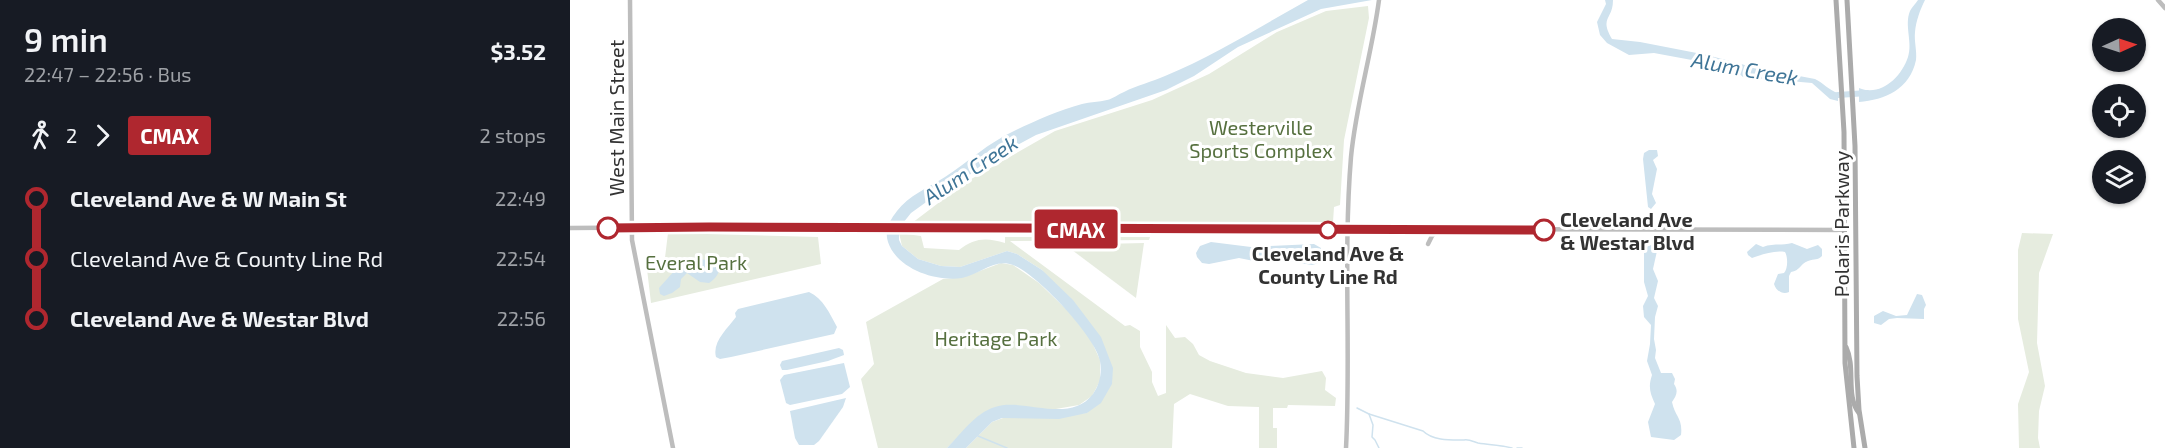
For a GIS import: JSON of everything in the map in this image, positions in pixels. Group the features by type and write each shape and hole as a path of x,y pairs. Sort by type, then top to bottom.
{"main road":[{"name":"West Main Street","path":"630,0 632,228 657,374 673,448"},
{"path":"1346,448 1348,230 1352,148 1379,0"},
{"name":"Polaris Parkway","path":"1836,0 1843,108 1845,346 1848,407 1854,448"},
{"name":"Polaris Parkway","path":"1847,0 1854,108 1857,354 1860,414 1865,448"},
{"path":"2157,0 2165,8"},
{"path":"570,228 1856,230"},
{"path":"1420,230 1426,236 1428,244 1438,230"},
{"path":"1845,346 1850,355 1854,406 1860,414"}],"green space":[{"name":"Westerville Sports Complex","path":"1368,6 1369,18 1344,140 1340,205 1334,207 1333,222 912,223 966,182 1055,131 1152,100 1209,74 1277,32 1326,11"},
{"name":"Everal Park","path":"668,233 818,237 821,264 651,303 647,269 664,266"},
{"path":"899,233 921,236 924,248 959,250 980,240 1005,243 1005,237 1150,237 1149,240 1010,241 1125,326 1130,325 1140,331 1140,347 1152,372 1152,382 1158,396 1166,393 1166,325 1175,338 1185,337 1193,344 1199,355 1246,373 1283,378 1322,371 1326,378 1325,390 1336,398 1335,406 1288,405 1287,408 1273,408 1273,428 1277,428 1277,448 1259,448 1259,407 1228,406 1190,394 1174,404 1172,448 966,448 992,422 1003,418 1087,413 1112,368 1042,270 1017,254 1007,251 960,267 941,266 918,259 902,246"},
{"path":"2022,233 2053,234 2039,273 2037,343 2045,386 2039,411 2040,448 2019,448 2018,404 2029,372 2018,319 2018,250"},
{"path":"1144,243 1136,298 1064,244 1095,244 1098,246"},
{"name":"Heritage Park","path":"1001,263 1013,265 1039,283 1069,312 1090,338 1100,360 1100,381 1092,396 1079,405 1050,410 1019,406 980,415 947,448 878,448 861,379 874,364 866,322 943,279 964,277"}],"water":[{"path":"1308,0 1372,0 1321,9 1238,47 1194,76 1166,90 1036,135 984,163 961,182 936,195 911,213 903,223 899,240 902,246 918,259 941,266 960,267 1007,251 1017,254 1042,270 1073,300 1101,337 1113,368 1112,384 1101,403 1087,413 1059,419 1002,418 992,422 966,448 947,448 975,419 995,407 1019,405 1059,409 1072,408 1083,403 1093,394 1097,386 1101,374 1100,361 1096,350 1077,322 1050,293 1023,270 1006,263 993,265 962,278 952,279 919,272 900,260 887,238 888,225 897,211 913,196 945,177 987,147 1030,123 1082,104 1109,99 1184,68"},
{"path":"1605,0 1613,0 1607,22 1608,32 1612,39 1707,55 1756,68 1815,79 1838,93 1838,101 1830,99 1812,83 1743,77 1736,71 1708,63 1654,53 1629,55 1607,43 1600,35 1597,22 1606,4"},
{"path":"1918,0 1925,0 1916,28 1916,60 1908,79 1902,86 1887,95 1859,102 1859,88 1875,90 1882,88 1895,78 1905,65 1910,46 1908,16"},
{"path":"1657,150 1658,156 1653,160 1657,169 1652,194 1656,203 1651,209 1648,207 1643,159 1644,153"},
{"path":"1211,242 1251,247 1314,244 1321,248 1322,256 1319,263 1312,265 1277,259 1254,261 1239,258 1209,264 1202,263 1196,253 1200,246"},
{"path":"1792,243 1807,249 1818,245 1822,249 1822,256 1805,262 1791,272 1789,292 1782,293 1776,289 1774,284 1778,274 1784,273 1786,269 1785,252 1772,252 1752,258 1747,252 1756,244 1763,247"},
{"path":"1651,245 1657,251 1653,269 1658,281 1654,298 1658,306 1655,317 1655,358 1661,373 1672,373 1675,379 1676,393 1672,402 1680,421 1681,435 1674,440 1651,437 1648,422 1655,404 1650,390 1652,375 1647,361 1651,325 1644,317 1643,306 1648,296 1644,282 1644,248"},
{"path":"689,258 720,262 718,274 709,283 700,282 687,273 681,279 680,287 664,296 660,294 659,288 684,260"},
{"path":"809,292 822,302 829,312 837,327 834,334 731,357 720,359 716,357 718,341 736,317 735,313 738,309"},
{"path":"1917,294 1922,295 1926,305 1924,319 1897,318 1889,319 1881,325 1874,323 1874,316 1883,311 1896,316 1907,315"},
{"path":"839,348 843,350 844,355 828,361 787,370 782,370 780,365 782,361"},
{"path":"844,363 850,387 842,394 790,405 786,403 780,380 784,375"},
{"path":"846,398 843,407 819,441 814,445 799,445 795,438 790,411"}],"waterway":[{"name":"Alum Creek","path":"1838,95 1867,93"},
{"path":"1357,408 1369,414 1373,425 1372,437 1379,448"},
{"path":"1369,414 1423,431 1437,438 1468,440 1512,448"},
{"path":"978,436 1007,448"},
{"path":"1517,448 1522,448"}],"bus line":[{"name":"CMAX","path":"608,228 1544,230"}],"place":[{"name":"Cleveland Ave & County Line Rd","path":"1328,230"},
{"name":"Cleveland Ave & Westar Blvd","path":"1544,230"}]}
